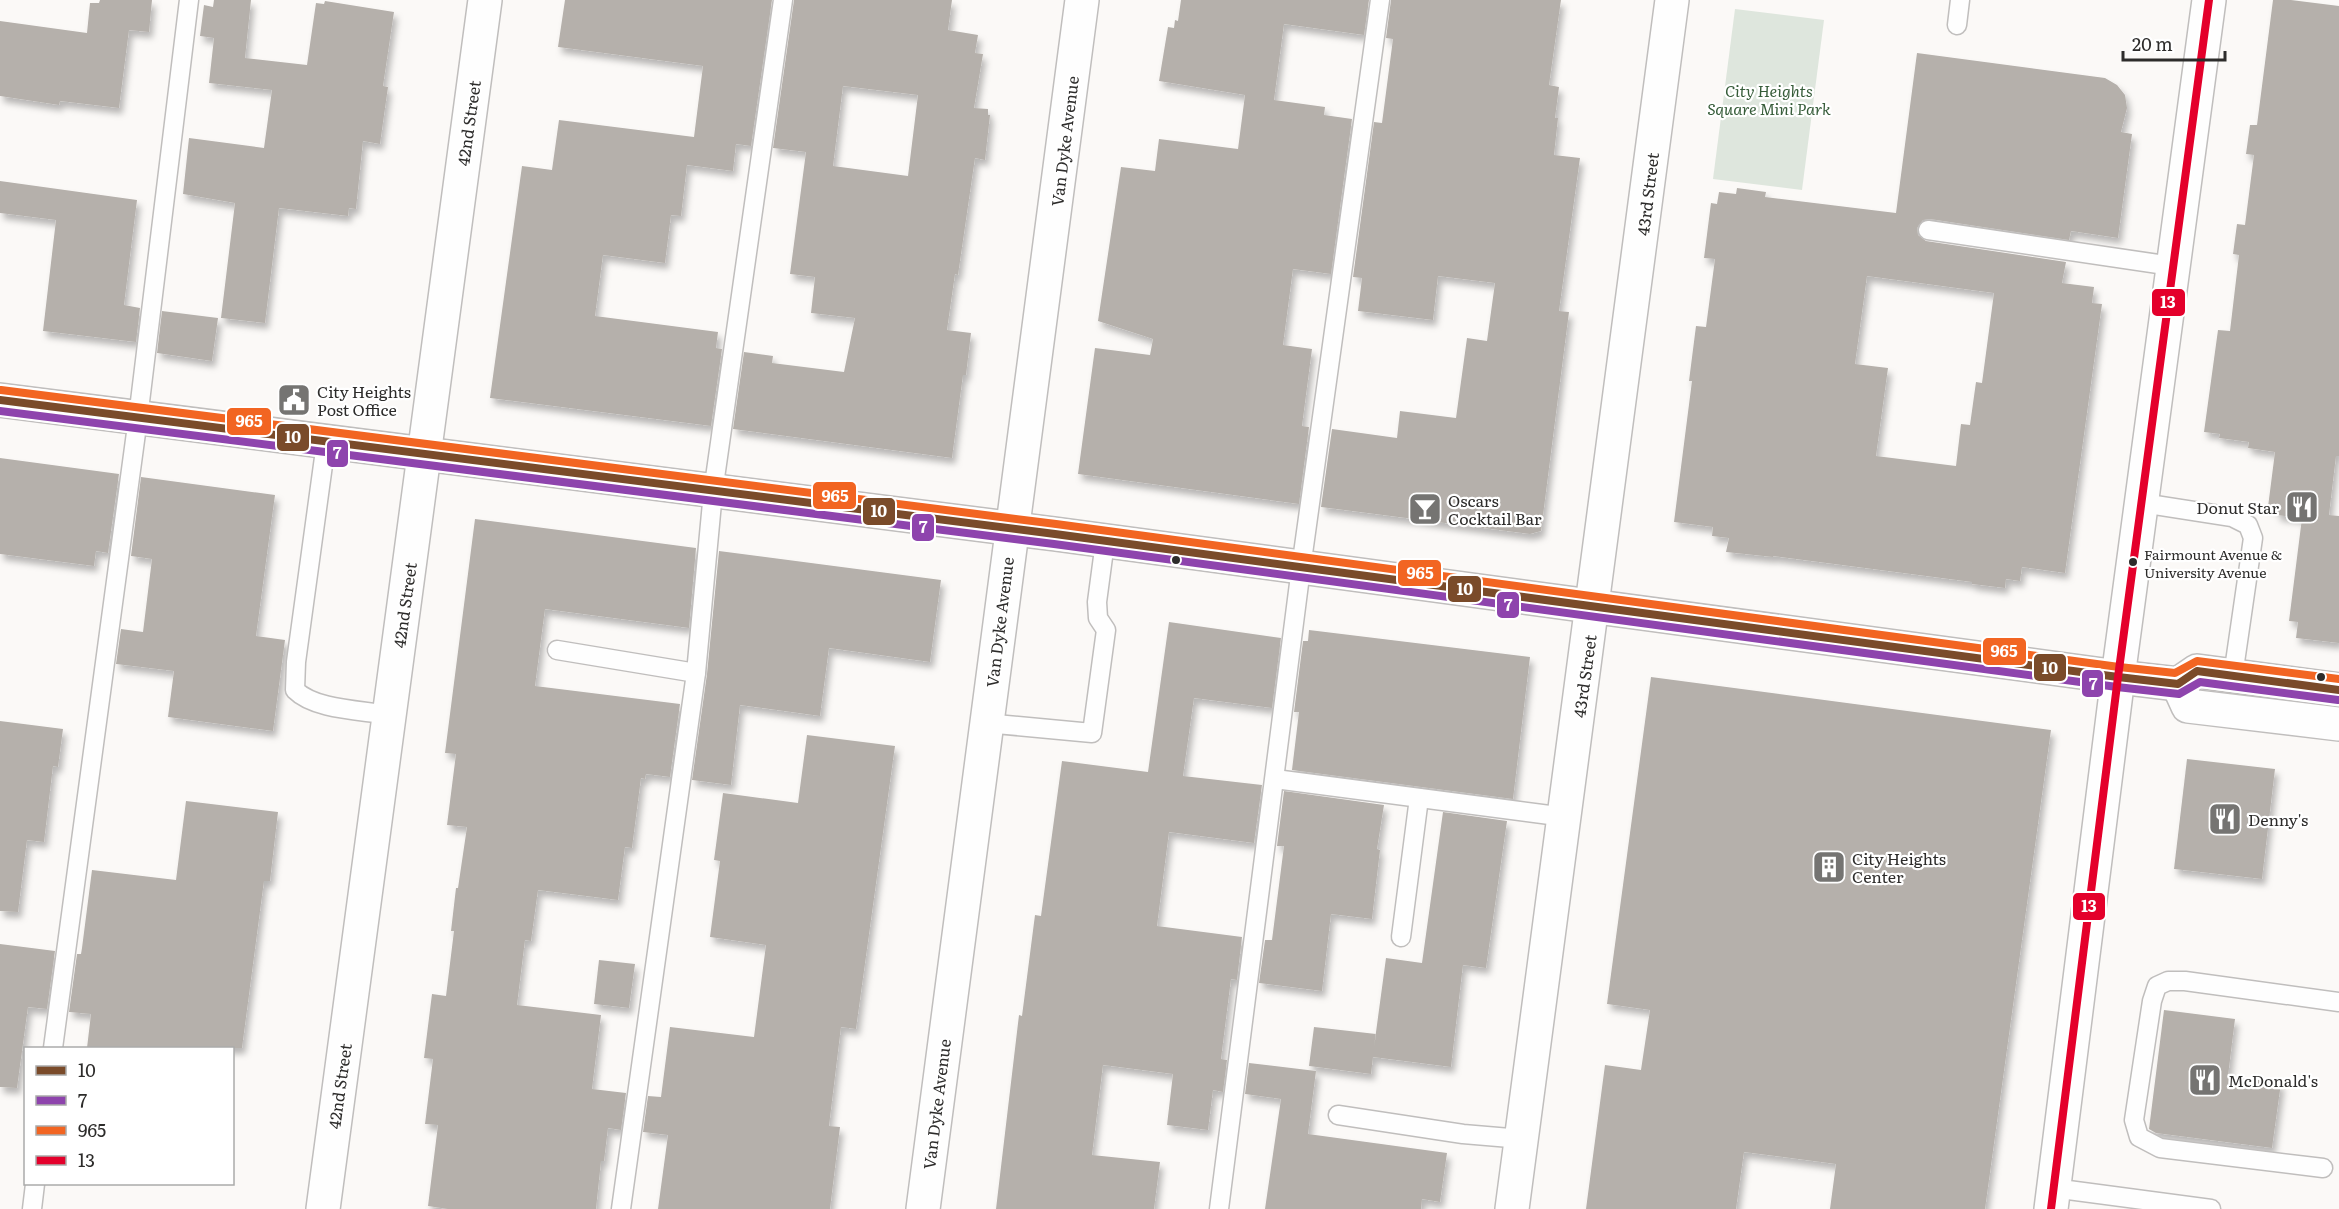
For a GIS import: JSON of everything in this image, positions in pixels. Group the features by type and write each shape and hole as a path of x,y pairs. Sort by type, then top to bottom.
{"main road":[{"name":"42nd Street","path":"323,1209 485,0"},
{"name":"Van Dyke Avenue","path":"923,1209 1082,0"},
{"name":"43rd Street","path":"1512,1209 1672,0"},
{"path":"2052,1199 2118,677 2209,0"},
{"path":"0,400 1011,529 2118,677 2178,684 2197,670 2339,690"},
{"path":"2178,684 2188,706 2339,724"}],"lane":[{"path":"53,1047 138,418 189,0"},
{"path":"621,1209 696,673 714,492 783,0"},
{"path":"1219,1209 1301,568 1380,0"},
{"path":"1957,25 1960,0"},
{"path":"1928,230 2172,266"},
{"path":"327,443 296,662 295,690 304,698 321,704 389,715"},
{"path":"2142,503 2232,517 2248,525 2253,538 2233,676"},
{"path":"986,723 1092,733 1106,630 1098,618 1097,602 1105,542"},
{"path":"557,650 696,673"},
{"path":"1275,779 1565,817"},
{"path":"1401,938 1419,798"},
{"path":"2323,1168 2160,1148 2139,1137 2134,1120 2152,1001 2157,986 2168,981 2185,981 2339,1002"},
{"path":"1338,1115 1463,1134 1521,1139"},
{"path":"32,1209 35,1185"},
{"path":"2052,1199 2211,1209"}],"green space":[{"name":"City Heights Square Mini Park","path":"1735,9 1824,20 1802,190 1713,179"}],"building":[{"path":"100,0 152,0 149,32 129,30 119,108 60,101 59,105 0,96 0,21 87,33 90,3 99,3"},
{"path":"214,0 251,0 245,58 307,65 316,3 324,4 325,1 394,12 383,86 388,87 380,144 363,141 356,209 349,208 348,216 279,208 265,323 221,318 235,203 183,194 189,138 264,148 272,90 209,83 214,38 200,36 204,5 213,7"},
{"path":"565,0 772,0 751,146 736,144 733,171 687,165 681,216 671,215 665,263 603,255 595,316 718,332 716,348 722,349 711,426 490,398 522,166 552,170 559,120 694,137 703,66 558,47"},
{"path":"794,0 952,0 948,30 978,35 975,53 983,54 974,108 988,109 988,115 990,115 985,160 975,158 958,275 955,274 947,330 971,333 952,458 733,429 744,352 773,356 772,363 844,372 855,318 811,313 815,277 790,274 806,152 773,148","holes":["843,86 918,95 908,176 833,166"]},
{"path":"1181,0 1369,0 1364,35 1284,24 1274,100 1325,107 1324,115 1352,119 1331,274 1293,269 1283,345 1312,349 1302,426 1309,427 1299,504 1078,474 1095,348 1150,355 1153,339 1098,321 1121,167 1155,171 1159,139 1238,149 1245,95 1159,81 1168,27 1174,28 1175,20 1178,21"},
{"path":"1391,0 1561,0 1549,85 1559,87 1554,155 1580,158 1559,311 1569,312 1541,531 1530,534 1321,507 1332,429 1397,438 1400,411 1456,418 1467,338 1487,341 1495,283 1438,276 1433,320 1358,311 1362,278 1353,277 1374,122 1382,123 1393,39 1386,38"},
{"path":"2273,0 2339,6 2339,456 2336,456 2329,515 2339,516 2339,643 2296,638 2298,622 2289,621 2302,518 2277,515 2277,508 2268,507 2275,452 2248,448 2249,442 2219,438 2220,434 2204,432 2218,330 2230,331 2239,255 2233,254 2237,224 2245,225 2254,155 2246,154 2250,125 2257,125"},
{"path":"1917,53 2105,78 2117,85 2125,95 2127,108 2121,132 2132,134 2118,238 2071,231 2069,240 1930,219 1923,220 1917,228 1918,235 1926,241 2066,262 2062,283 2094,287 2092,303 2102,304 2065,573 2022,567 2020,581 2006,579 2005,588 1773,556 1726,552 1729,538 1712,536 1713,527 1674,522 1692,381 1689,381 1696,326 1706,327 1715,259 1704,258 1711,203 1717,204 1719,192 1736,194 1737,188 1766,192 1765,197 1896,213","holes":["1867,276 1994,293 1982,383 1976,382 1970,425 1961,424 1956,466 1876,456 1888,368 1855,364"]},
{"path":"0,181 137,200 124,305 140,308 136,342 43,331 56,220 0,213"},
{"path":"162,311 218,318 212,361 157,353"},
{"path":"0,458 119,474 108,553 96,551 94,566 0,554"},
{"path":"141,477 275,495 256,636 285,640 273,731 168,717 174,671 116,664 121,629 143,632 152,559 131,556"},
{"path":"475,519 696,548 689,628 545,609 535,686 680,704 670,777 646,774 645,779 641,778 632,848 625,847 618,900 538,890 531,941 525,940 517,1005 601,1015 592,1089 626,1093 621,1130 608,1128 604,1161 601,1161 596,1209 448,1209 428,1206 438,1125 425,1124 433,1059 424,1058 432,994 446,996 454,931 451,931 456,888 458,888 467,827 447,825 456,754 445,753"},
{"path":"719,551 941,580 930,662 829,648 820,716 740,705 731,785 692,780 707,674"},
{"path":"1169,622 1281,638 1272,708 1194,698 1183,776 1262,785 1254,843 1169,832 1157,926 1242,937 1237,980 1231,979 1221,1059 1227,1060 1223,1092 1213,1090 1208,1130 1167,1125 1173,1074 1103,1065 1092,1155 1160,1162 1154,1209 996,1209 1019,1015 1022,1016 1035,915 1041,916 1062,761 1148,772"},
{"path":"1309,630 1530,657 1513,799 1292,770 1299,712 1294,712 1303,641 1308,641"},
{"name":"City Heights Center","path":"1651,677 2051,730 1985,1209 1830,1209 1836,1164 1744,1152 1736,1209 1586,1209 1605,1065 1641,1070 1650,1010 1607,1004"},
{"path":"0,721 63,729 58,767 53,766 44,842 27,840 18,912 0,911"},
{"path":"807,735 895,746 856,1029 841,1027 829,1126 840,1127 830,1209 658,1209 668,1135 643,1132 648,1096 661,1097 670,1027 754,1037 766,945 710,937 720,861 714,860 723,793 798,803"},
{"name":"Denny's","path":"2187,759 2275,769 2262,879 2174,869"},
{"path":"1284,791 1384,805 1377,849 1380,850 1372,919 1331,914 1322,991 1259,983 1265,940 1272,940 1284,846 1277,846"},
{"path":"186,801 278,812 270,881 264,881 242,1048 87,1047 91,1014 69,1012 77,954 81,954 82,948 92,870 176,880"},
{"path":"1443,812 1507,821 1486,968 1463,965 1451,1067 1373,1057 1371,1074 1309,1066 1314,1027 1376,1034 1386,958 1422,963"},
{"path":"0,944 55,951 47,1009 28,1007 17,1088 0,1087"},
{"path":"599,960 635,964 629,1008 594,1004"},
{"name":"McDonald's","path":"2164,1010 2235,1019 2228,1076 2281,1083 2272,1148 2156,1133 2149,1129"},
{"path":"1249,1063 1316,1071 1308,1134 1447,1153 1440,1202 1422,1199 1421,1209 1265,1209 1281,1099 1245,1094"}],"transit line":[{"name":"13","path":"2051,1209 2118,677 2209,0"},
{"name":"965","path":"1,390 1056,524 2119,667 2175,673 2197,661 2339,679"},
{"name":"10","path":"0,400 1055,534 2118,677 2178,684 2197,671 2339,690"},
{"name":"7","path":"0,411 1054,544 2117,687 2179,694 2200,682 2338,700"}],"place":[{"name":"City Heights Post Office","path":"294,400"},
{"name":"Donut Star","path":"2302,507"},
{"name":"Oscars Cocktail Bar","path":"1425,509"},
{"name":"Fairmount Avenue & University Avenue","path":"2133,562"},
{"name":"Denny's","path":"2225,819"},
{"name":"City Heights Center","path":"1829,867"},
{"name":"McDonald's","path":"2205,1080"}]}
